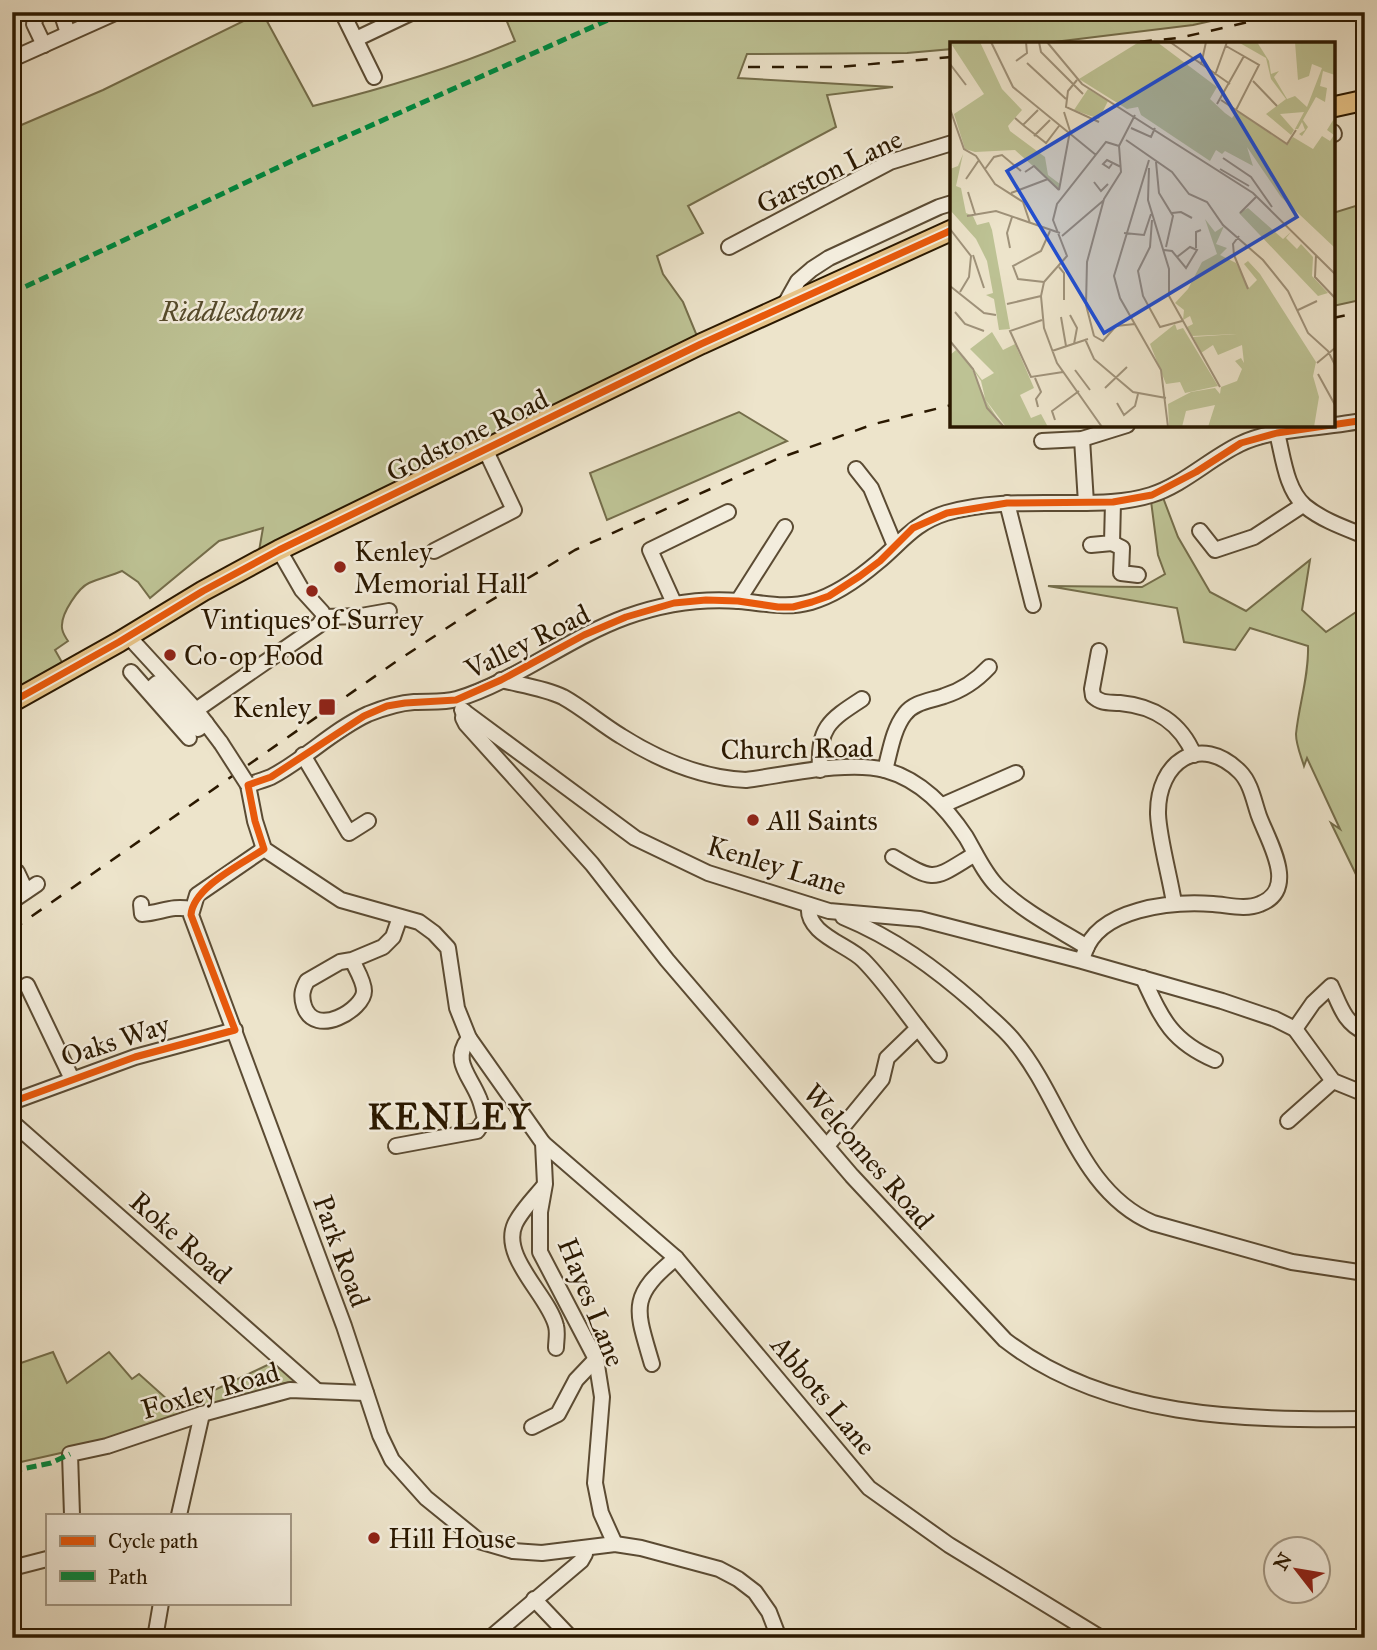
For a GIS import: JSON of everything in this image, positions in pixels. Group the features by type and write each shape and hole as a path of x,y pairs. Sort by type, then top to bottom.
{"highway":[{"path":"1335,107 1365,100"},
{"name":"Godstone Road","path":"12,702 279,550 783,306 950,231"}],"street":[{"path":"37,12 34,24 44,45"},
{"path":"58,12 68,33"},
{"path":"12,59 117,12"},
{"path":"342,12 374,77"},
{"path":"356,40 413,12"},
{"name":"Garston Lane","path":"729,247 890,162 950,144"},
{"name":"Godstone Road","path":"783,306 798,281 830,258 939,207 950,204"},
{"name":"Valley Road","path":"1335,424 1365,420"},
{"path":"1042,441 1082,439 1121,427"},
{"name":"Valley Road","path":"460,706 501,680 584,635 626,617 674,603 706,600 793,607 829,596 860,576 925,521 947,513 1007,503 1113,502 1152,495 1196,472 1241,443 1277,433 1318,427"},
{"path":"1277,433 1289,480 1304,505 1336,524 1365,536"},
{"path":"1082,439 1086,503"},
{"path":"434,551 514,510 485,449"},
{"path":"856,469 871,488 895,546"},
{"path":"1112,543 1113,502"},
{"path":"1007,503 1033,606"},
{"path":"1200,531 1215,550 1254,537 1304,505"},
{"path":"674,603 650,550 728,512"},
{"path":"738,601 785,527"},
{"path":"1091,544 1112,543 1122,548 1121,573 1138,575"},
{"path":"279,550 302,590 324,617"},
{"path":"324,617 361,616 389,611"},
{"path":"196,710 319,625 324,617"},
{"path":"129,637 196,710 248,785 264,849 341,900 419,922 448,948 457,1008 469,1038 543,1143"},
{"path":"1099,651 1092,689 1094,696 1104,703 1140,706 1162,715 1177,727 1188,741 1194,755"},
{"path":"885,770 899,723 906,712 913,706 962,688 989,667"},
{"path":"131,672 189,738"},
{"name":"Church Road","path":"501,680 564,698 621,736 682,768 728,779 746,780 857,766 885,770 923,788 943,805 996,884 1022,909 1084,954"},
{"path":"149,690 157,683 198,729 206,723"},
{"path":"820,770 819,746 824,732 837,715 862,699"},
{"path":"248,785 271,777 364,716 387,706 417,701 460,706"},
{"name":"Kenley Lane","path":"460,706 635,838 708,873 829,911 920,919 1084,954 1143,978 1222,1001 1275,1019 1295,1029"},
{"name":"Welcomes Road","path":"460,706 466,724 592,864 667,960 827,1146 990,1326 1022,1353 1098,1391 1137,1403 1218,1414 1365,1419"},
{"path":"303,755 349,833 368,821"},
{"path":"1084,954 1102,927 1123,916 1174,903 1256,906 1272,897 1279,880 1274,851 1242,774 1217,758 1194,755 1181,759 1165,775 1158,816 1174,903"},
{"path":"943,805 1016,773"},
{"path":"142,914 173,907 191,909 197,895 264,849"},
{"path":"893,857 925,876 938,876 975,855"},
{"path":"12,901 32,888 17,872"},
{"path":"809,905 808,914 811,919 833,942 862,959 939,1055"},
{"name":"Park Road","path":"191,909 192,920 344,1326 380,1435 392,1460 426,1498 479,1541 513,1551 532,1553 615,1544"},
{"path":"829,911 870,928 942,973 1014,1040 1097,1180 1120,1205 1153,1223 1292,1262 1365,1273"},
{"path":"352,960 364,990 357,1006 326,1023 307,1016 302,998 307,981 340,962 352,960 389,943 400,917"},
{"path":"1143,978 1163,1020 1193,1050 1215,1060"},
{"path":"27,985 72,1079"},
{"path":"1365,1032 1355,1028 1346,1019 1331,986 1312,1003 1295,1029 1333,1082 1365,1094"},
{"path":"827,1146 882,1079 887,1058 918,1028"},
{"name":"Oaks Way","path":"12,1102 135,1057 234,1030"},
{"path":"396,1146 477,1131 485,1119 480,1099 460,1060 461,1047 469,1038"},
{"path":"1288,1121 1333,1082"},
{"name":"Roke Road","path":"12,1122 316,1390"},
{"name":"Hayes Lane","path":"543,1143 545,1184 540,1252 596,1359 602,1397 595,1483 601,1513 615,1544"},
{"name":"Abbots Lane","path":"543,1143 677,1258 869,1488 949,1545 1101,1638"},
{"path":"545,1184 514,1225 512,1240 521,1269 543,1297 556,1327 556,1348"},
{"path":"652,1364 640,1322 640,1303 650,1280 677,1258"},
{"path":"532,1427 558,1414 576,1380 596,1359"},
{"name":"Foxley Road","path":"72,1514 70,1454 107,1446 202,1414 290,1390 366,1393"},
{"path":"179,1514 202,1414"},
{"path":"615,1544 697,1562 738,1579 762,1601 779,1638"},
{"path":"490,1638 581,1561 585,1554 584,1548"},
{"path":"12,1569 46,1559"},
{"path":"534,1599 571,1638"},
{"path":"155,1638 161,1604"}],"green space":[{"name":"Riddlesdown","path":"262,12 313,106 416,78 515,41 503,12 1251,12 1193,25 1054,42 950,42 950,49 907,53 747,54 738,78 893,87 827,95 836,127 688,206 703,233 657,256 663,274 683,302 697,336 259,551 263,528 219,541 150,598 138,582 122,571 89,583 76,595 63,620 62,630 68,641 55,650 63,664 12,692 12,129 103,90"},
{"path":"1365,203 1365,299 1335,306 1335,212"},
{"path":"739,412 787,441 607,520 590,473"},
{"path":"1162,495 1178,537 1210,592 1246,611 1310,560 1302,610 1326,632 1365,606 1365,893 1331,823 1340,829 1307,758 1304,766 1298,746 1296,734 1308,646 1250,628 1235,650 1184,642 1177,608 1048,586 1142,587 1165,574 1158,555 1151,501"},
{"path":"53,1352 67,1383 109,1352 132,1379 139,1374 169,1401 181,1406 278,1360 308,1385 285,1383 83,1448 12,1464 12,1366"}],"railway":[{"path":"1137,42 1179,38 1292,12"},
{"path":"748,67 838,67 950,57"},
{"path":"1335,318 1365,311"},
{"path":"12,930 394,663 465,616 575,550 777,459 874,424 950,405"}],"marked path":[{"path":"12,293 300,157 626,12"},
{"path":"12,1471 51,1463 70,1454"}],"cycle path":[{"path":"12,702 279,550 701,344 950,231"},
{"path":"1335,424 1365,420"},
{"path":"12,1102 135,1057 235,1030 191,915 194,905 200,895 220,877 264,849 248,785 271,777 364,716 387,706 456,700 501,680 584,635 626,617 674,603 738,601 793,607 812,602 829,596 860,576 880,561 913,528 947,513 1007,503 1113,502 1152,495 1196,472 1241,443 1277,433 1318,427"}],"place":[{"name":"Kenley Memorial Hall","path":"340,567"},
{"name":"Vintiques of Surrey","path":"312,591"},
{"name":"Co-op Food","path":"170,655"},
{"name":"Kenley","path":"327,707"},
{"name":"All Saints","path":"753,820"},
{"name":"Hill House","path":"374,1538"}],"district":[{"name":"KENLEY","path":"450,1117"}]}
